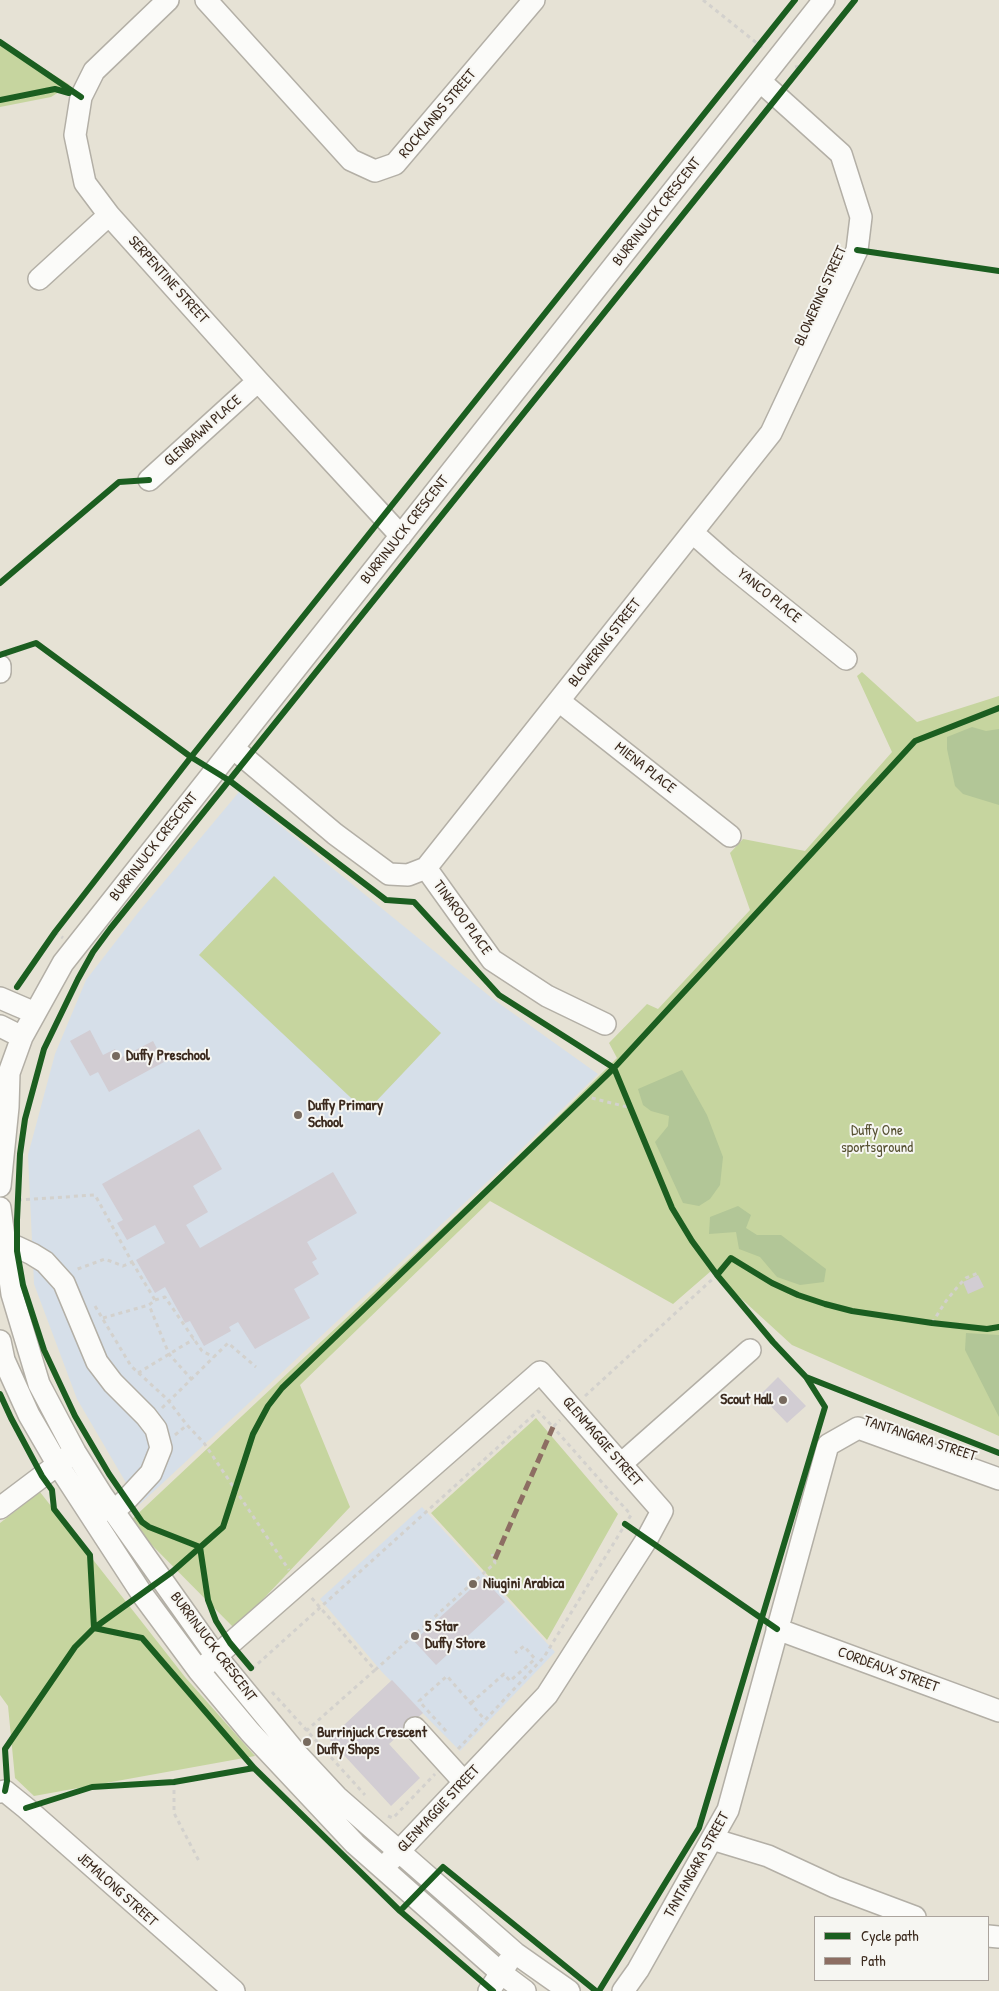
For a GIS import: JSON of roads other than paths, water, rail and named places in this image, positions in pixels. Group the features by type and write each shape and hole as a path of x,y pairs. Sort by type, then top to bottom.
{"street":[{"name":"SERPENTINE STREET","path":"168,0 94,71 81,97 75,135 85,183 109,215 401,536"},
{"name":"ROCKLANDS STREET","path":"206,0 351,160 375,171 395,164 534,0"},
{"name":"BURRINJUCK CRESCENT","path":"568,1991 523,1958 399,1852 337,1797 296,1753 223,1650 114,1511 75,1452 39,1384 12,1294 3,1248 10,1199 8,1107 5,1080 22,1037 63,963 824,0"},
{"name":"BLOWERING STREET","path":"426,868 772,433 857,250 861,217 840,154 760,81"},
{"path":"39,279 109,215"},
{"name":"GLENBAWN PLACE","path":"148,480 258,381"},
{"name":"YANCO PLACE","path":"693,533 727,563 846,659"},
{"path":"0,666 0,672"},
{"name":"MIENA PLACE","path":"559,701 730,836"},
{"path":"233,748 336,834 389,874 408,875 426,868"},
{"name":"TINAROO PLACE","path":"426,868 492,960 546,996 605,1024"},
{"path":"0,998 35,1013"},
{"path":"0,1026 22,1037"},
{"path":"3,1248 17,1247 32,1254 45,1262 64,1283 97,1362 113,1383 156,1429 161,1448 152,1473 114,1511 86,1508"},
{"name":"BURRINJUCK CRESCENT","path":"0,1341 4,1360 29,1415 58,1464 142,1594 199,1671 250,1732 355,1844 514,1985"},
{"path":"621,1464 750,1350"},
{"name":"GLENMAGGIE STREET","path":"199,1671 540,1372 662,1511 647,1539 547,1695 383,1868"},
{"name":"TANTANGARA STREET","path":"623,1991 638,1970 728,1810 828,1446 858,1428 999,1479"},
{"path":"0,1508 75,1452"},
{"name":"CORDEAUX STREET","path":"777,1629 999,1711"},
{"path":"415,1728 464,1782"},
{"name":"JEMALONG STREET","path":"0,1792 5,1791 26,1808 232,1990"},
{"path":"712,1839 768,1856 835,1887 912,1916"},
{"path":"489,1991 514,1985 523,1958"}],"place":[{"name":"Duffy Preschool","path":"116,1056"},
{"name":"Duffy Primary School","path":"298,1115"},
{"name":"Scout Hall","path":"783,1400"},
{"name":"Niugini Arabica","path":"473,1584"},
{"name":"5 Star Duffy Store","path":"415,1636"},
{"name":"Burrinjuck Crescent Duffy Shops","path":"307,1742"}],"park label":[{"name":"Duffy One sportsground","path":"877,1140"}]}
